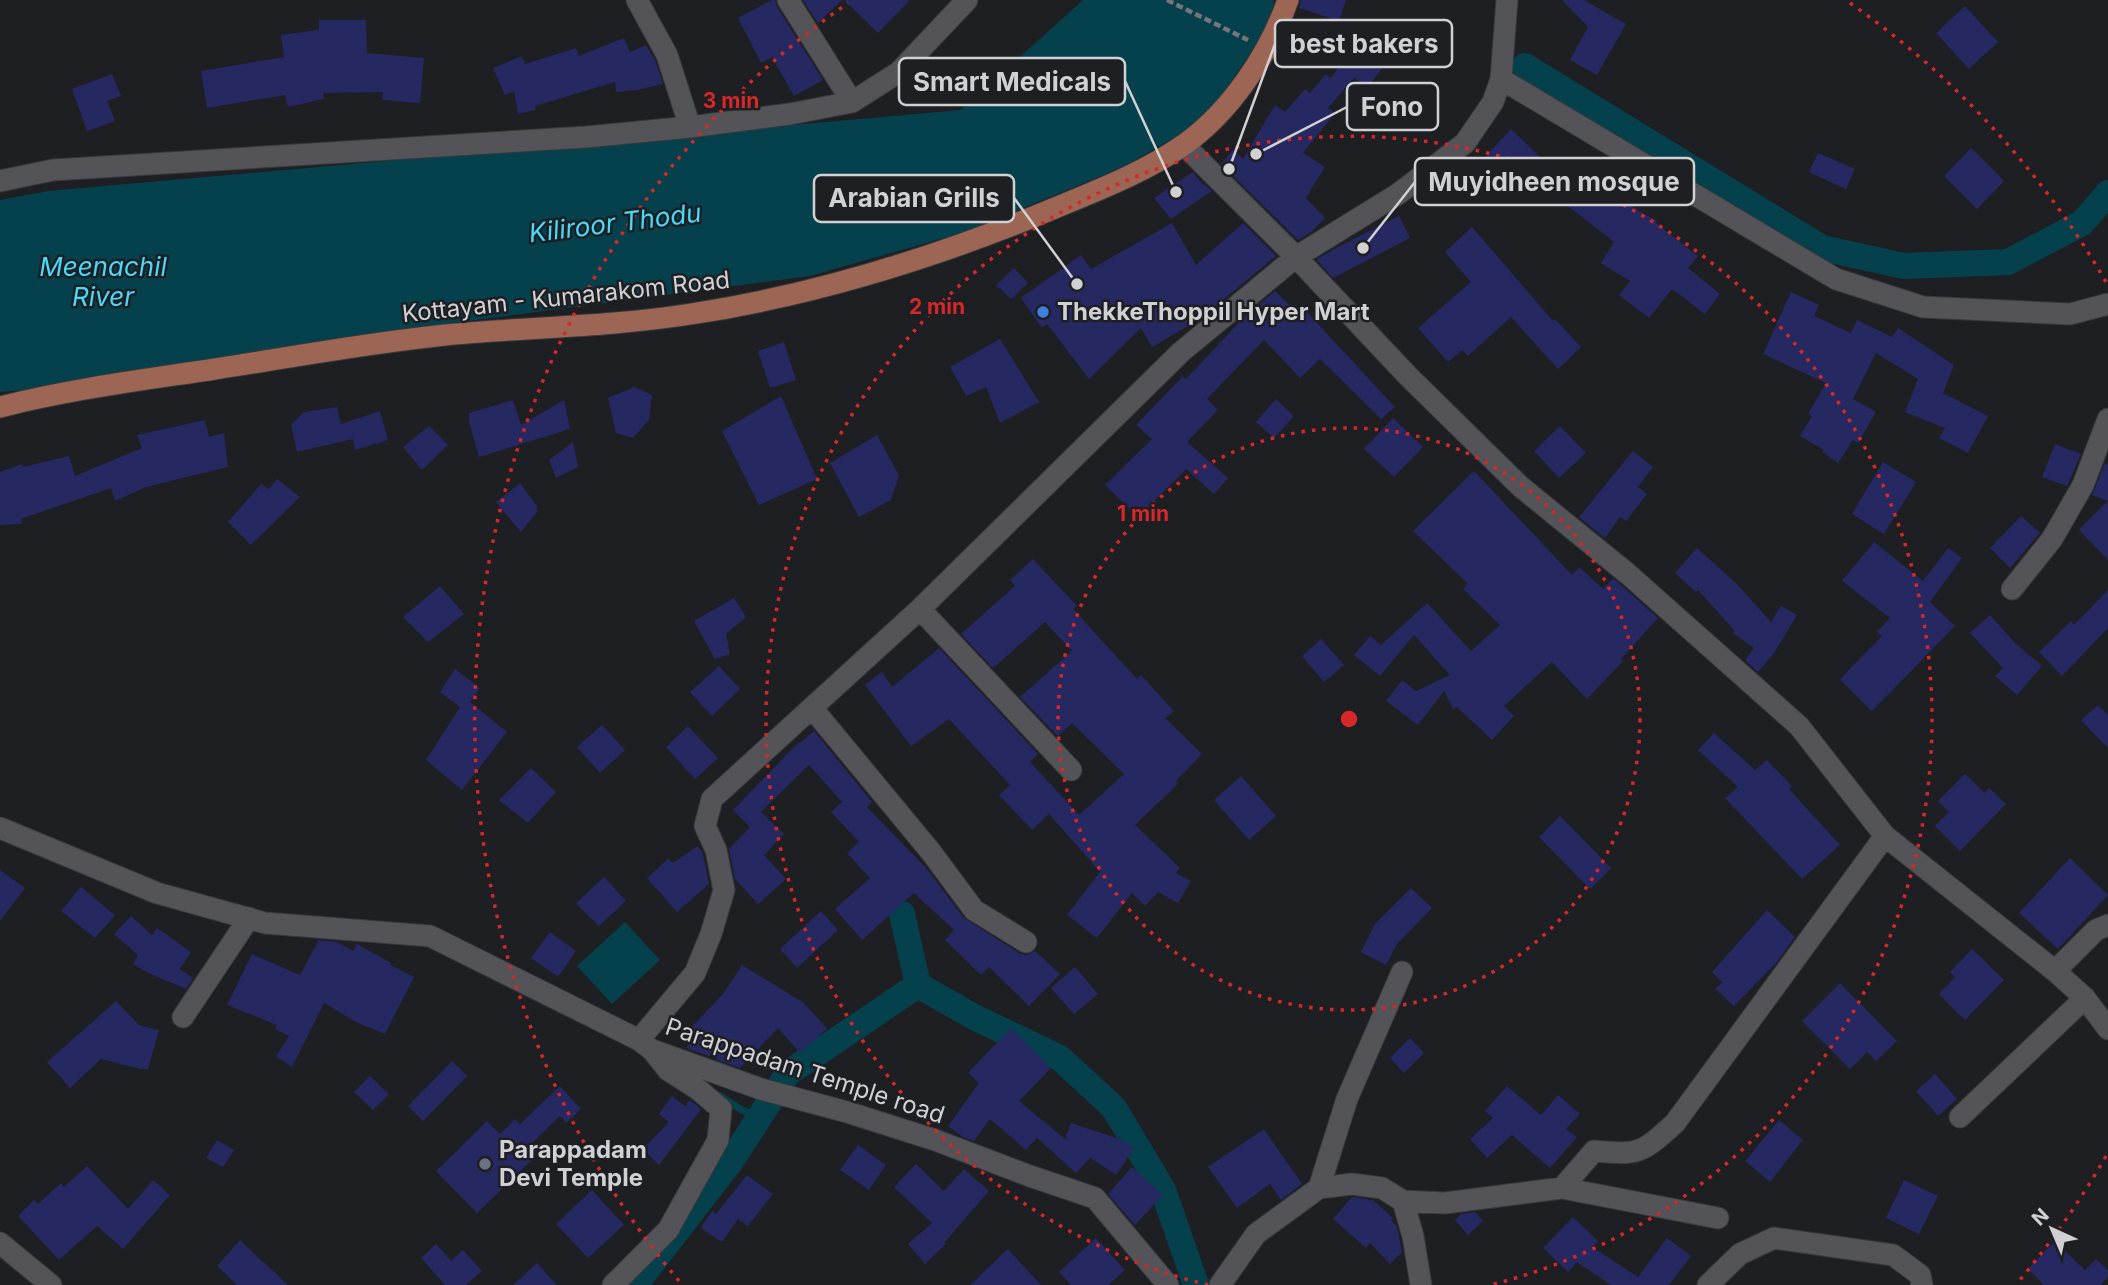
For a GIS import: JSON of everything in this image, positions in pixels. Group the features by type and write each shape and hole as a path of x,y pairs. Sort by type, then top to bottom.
{"main road":[{"name":"Kottayam - Kumarakom Road","path":"0,407 114,385 348,347 446,335 574,327 679,316 782,296 897,266 996,233 1117,182 1184,145 1214,117 1241,86 1269,42 1289,0"}],"street":[{"path":"637,0 667,55 690,127"},
{"path":"788,0 852,102"},
{"path":"0,181 53,170 586,137 790,114 852,102 899,72 967,0"},
{"path":"612,1285 668,1230 718,1140 721,1109 699,1090 668,1070 645,1045 695,973 724,890 716,850 705,826 712,799 920,609 1181,352 1296,257 1398,194 1465,143 1493,102 1501,79 1507,0"},
{"path":"1501,79 1836,279 1923,307 2070,314 2108,304"},
{"path":"1184,145 1296,257 1408,376 1521,487 1628,574 1799,726 1885,836 2055,971 2085,998 2108,1029"},
{"path":"2012,589 2052,539 2083,485 2108,419"},
{"path":"920,609 1071,770"},
{"path":"812,708 931,852 974,910 1026,942"},
{"name":"Parappadam Temple road","path":"0,828 157,892 265,923 430,936 645,1045 761,1089 847,1112 935,1140 1095,1198 1168,1285"},
{"path":"1562,1188 1594,1151 1630,1154 1643,1149 1675,1123 1885,836"},
{"path":"183,1017 249,918"},
{"path":"2055,971 2096,930 2108,925"},
{"path":"1319,1188 1347,1099 1402,972"},
{"path":"1960,1117 2085,998"},
{"path":"1220,1285 1256,1234 1319,1188 1352,1184 1382,1188 1403,1201 1445,1203 1562,1188 1718,1218"},
{"path":"1403,1201 1413,1236 1421,1285"},
{"path":"1708,1285 1740,1254 1774,1238 1893,1255 1920,1275 1922,1285"},
{"path":"0,1243 51,1285"}],"path":[{"path":"1167,0 1252,42"}],"water":[{"name":"Meenachil River","path":"1083,0 1274,0 1270,24 1205,120 1123,167 962,233 810,276 423,327 39,389 0,392 0,200 48,191 961,110"},
{"path":"625,922 660,960 612,1004 577,966"}],"building":[{"path":"775,0 823,80 794,96 772,57 761,63 738,18"},
{"path":"803,0 842,0 818,23"},
{"path":"844,0 910,0 878,33"},
{"path":"1301,0 1346,0 1339,21 1299,8"},
{"path":"1562,0 1584,0 1626,24 1597,75 1570,60 1588,27"},
{"path":"1965,6 1998,42 1969,69 1936,33"},
{"path":"319,20 366,20 367,53 424,58 420,103 382,100 383,92 323,93 324,99 288,107 285,95 207,108 201,71 284,57 281,35 319,30"},
{"path":"624,38 630,52 646,45 655,60 663,84 616,92 615,82 535,106 536,110 518,114 514,91 505,95 493,68 522,56 525,64 576,48 579,56"},
{"path":"1356,43 1386,63 1368,87 1354,78 1328,108 1335,113 1303,153 1325,167 1306,198 1325,218 1298,240 1221,164 1233,150 1243,159 1275,105 1285,112 1305,89 1310,93 1326,74 1331,78"},
{"path":"112,74 121,96 107,101 115,121 87,131 72,89"},
{"path":"1511,129 1563,179 1580,157 1632,197 1627,204 1657,221 1656,223 1698,256 1688,268 1720,294 1705,314 1672,289 1649,318 1619,295 1630,281 1601,263 1614,242 1532,178 1525,184 1511,171 1491,185 1475,164"},
{"path":"1971,148 2004,181 1977,209 1944,176"},
{"path":"1818,153 1855,169 1846,189 1809,172"},
{"path":"1193,172 1203,185 1212,191 1171,219 1154,198"},
{"path":"1399,216 1410,238 1333,278 1317,259 1336,248"},
{"path":"1172,223 1196,265 1243,223 1276,256 1200,319 1152,347 1141,328 1089,379 1047,324 1042,328 1021,298 1081,255 1091,269"},
{"path":"1472,227 1553,321 1555,319 1581,347 1558,369 1511,317 1468,356 1462,350 1448,362 1418,328 1471,282 1445,252"},
{"path":"1014,268 1028,283 1011,299 996,285"},
{"path":"1275,291 1298,313 1303,308 1395,407 1381,419 1320,359 1300,378 1264,340 1207,399 1218,410 1187,442 1228,478 1214,494 1186,469 1138,517 1105,485 1152,439 1136,425 1183,376 1186,379 1246,315"},
{"path":"1791,292 1819,305 1814,316 1851,333 1857,320 1892,337 1898,328 1954,365 1943,393 1988,416 1968,453 1939,438 1945,428 1905,412 1918,379 1876,353 1853,399 1876,412 1858,443 1853,440 1838,463 1822,452 1824,450 1800,436 1812,416 1808,414 1826,383 1763,354"},
{"path":"1000,339 1039,402 1000,423 986,387 966,396 950,367"},
{"path":"784,342 796,380 770,388 758,351"},
{"path":"634,387 652,395 649,420 633,438 616,433 608,398"},
{"path":"781,396 817,479 759,505 722,431"},
{"path":"1276,399 1294,416 1274,438 1256,422"},
{"path":"513,400 521,425 564,400 570,429 479,457 469,413"},
{"path":"337,407 341,424 380,411 388,440 355,450 353,439 297,452 291,425 304,412"},
{"path":"1393,418 1423,447 1394,477 1364,449"},
{"path":"205,420 209,437 224,433 228,467 146,487 115,501 111,488 21,519 22,524 0,525 0,472 22,464 23,467 69,456 75,476 142,448 137,435"},
{"path":"429,426 448,445 422,470 403,447"},
{"path":"1560,426 1586,453 1559,478 1534,451"},
{"path":"877,435 899,475 891,500 859,517 830,463"},
{"path":"573,442 578,467 556,478 549,460"},
{"path":"2055,444 2081,454 2067,486 2042,477"},
{"path":"1633,451 1653,467 1638,487 1647,494 1626,521 1620,517 1605,538 1579,517"},
{"path":"1883,462 1916,482 1884,534 1852,514"},
{"path":"2105,463 2108,465 2108,501 2092,495"},
{"path":"1474,471 1572,575 1579,567 1603,589 1613,578 1658,618 1587,699 1552,662 1504,706 1514,716 1492,740 1457,707 1453,709 1444,691 1418,725 1386,701 1402,680 1416,691 1450,675 1414,635 1380,676 1354,655 1370,636 1381,645 1427,603 1471,651 1500,625 1463,589 1468,584 1413,531"},
{"path":"277,479 300,497 251,545 228,522 261,484 269,489"},
{"path":"520,483 537,506 537,512 521,532 496,502"},
{"path":"2108,501 2108,560 2079,530"},
{"path":"2021,516 2040,533 2010,568 1990,548"},
{"path":"1874,542 1923,581 1948,548 1962,558 1930,602 1955,626 1872,711 1840,679 1882,636 1877,632 1890,618 1842,581"},
{"path":"1697,548 1738,585 1771,622 1781,606 1797,615 1774,653 1758,672 1745,660 1754,648 1733,633 1734,630 1698,590 1696,592 1675,573"},
{"path":"1033,559 1077,606 1073,609 1137,679 1141,675 1174,711 1165,718 1202,754 1176,781 1178,784 1135,825 1180,868 1176,873 1191,881 1178,903 1158,892 1145,906 1132,893 1097,938 1067,915 1100,872 1049,814 1032,830 999,795 1010,785 949,719 911,746 865,685 882,672 892,687 939,648 1038,754 1030,762 1079,815 1124,774 1072,723 1058,736 1020,697 1072,651 1045,622 993,668 961,634 1015,586 1010,580"},
{"path":"440,586 464,614 428,642 403,617"},
{"path":"2108,590 2108,628 2062,676 2039,652 2071,621 2074,625"},
{"path":"734,598 746,617 726,634 730,654 715,659 694,621"},
{"path":"1990,615 2016,644 2042,666 2017,695 1995,676 2003,668 1970,633"},
{"path":"1321,639 1344,665 1324,682 1302,656"},
{"path":"719,666 740,689 712,716 690,692"},
{"path":"455,669 480,688 470,702 507,732 462,790 426,760 460,707 440,692"},
{"path":"2098,705 2108,715 2108,748 2081,720"},
{"path":"602,725 625,750 600,773 577,747"},
{"path":"688,726 718,758 695,779 666,747"},
{"path":"814,731 872,802 867,807 926,868 964,918 1019,953 1026,955 1035,951 1060,974 1029,1006 989,967 981,975 945,940 954,930 914,893 862,940 835,909 870,878 847,853 859,842 831,812 842,802 809,765 761,812 784,834 764,855 786,879 758,904 735,879 729,849 750,827 733,810 792,749"},
{"path":"1714,733 1755,770 1767,760 1792,786 1789,789 1840,845 1802,879 1725,798 1738,787 1698,750"},
{"path":"531,768 556,792 528,823 499,800"},
{"path":"1965,774 1984,793 1989,788 2006,804 1960,851 1935,826 1949,812 1938,801"},
{"path":"1241,776 1276,816 1249,840 1214,800"},
{"path":"1560,816 1611,868 1590,889 1539,837"},
{"path":"698,846 703,854 709,884 677,912 647,878 668,859 673,863"},
{"path":"2070,858 2108,895 2058,949 2019,913"},
{"path":"0,870 25,888 0,921"},
{"path":"604,877 626,901 599,926 576,903"},
{"path":"81,887 115,915 95,938 61,911"},
{"path":"1411,888 1432,908 1397,944 1386,965 1361,952 1375,924"},
{"path":"1767,910 1795,937 1776,963 1734,1006 1715,989 1722,982 1712,972"},
{"path":"821,911 838,930 797,968 780,949"},
{"path":"131,916 152,935 157,928 191,952 180,969 193,978 186,989 133,964 138,955 114,934"},
{"path":"550,932 576,951 558,977 531,958"},
{"path":"319,940 336,942 353,951 357,944 414,977 385,1034 358,1023 324,1003 292,1067 276,1056 289,1036 275,1029 277,1025 227,1005 252,954 300,975"},
{"path":"1972,949 2004,980 1965,1020 1939,994 1955,977 1950,972"},
{"path":"742,965 804,1003 827,1029 800,1053 778,1028 740,1068 718,1060 711,1053 709,1056 686,1048 695,1037 688,1031 723,994"},
{"path":"1075,967 1098,994 1074,1014 1051,988"},
{"path":"1840,983 1897,1041 1876,1061 1867,1052 1850,1069 1802,1021"},
{"path":"116,1001 139,1025 159,1030 148,1069 101,1059 70,1088 47,1062"},
{"path":"1011,1028 1051,1068 1019,1101 1065,1139 1071,1123 1122,1140 1134,1148 1116,1175 1090,1158 1076,1173 1037,1138 1026,1150 990,1119 974,1141 948,1126 979,1083 968,1073"},
{"path":"1410,1038 1424,1053 1404,1073 1390,1058"},
{"path":"452,1061 467,1076 423,1121 408,1106"},
{"path":"1935,1074 1957,1099 1938,1116 1916,1091"},
{"path":"370,1076 389,1094 373,1110 354,1092"},
{"name":"Parappadam Devi Temple","path":"560,1086 581,1109 566,1123 560,1116 527,1148 535,1157 477,1213 436,1171 487,1121 500,1134 515,1119 520,1124"},
{"path":"1507,1086 1541,1115 1558,1095 1580,1114 1566,1129 1577,1137 1550,1168 1512,1135 1487,1158 1470,1139 1493,1118 1485,1111"},
{"path":"672,1096 685,1106 690,1100 701,1109 659,1165 643,1149 669,1122 659,1114"},
{"path":"1779,1120 1803,1140 1770,1182 1745,1161"},
{"path":"1264,1129 1302,1184 1281,1200 1270,1184 1237,1208 1208,1167"},
{"path":"217,1140 234,1150 223,1167 206,1158"},
{"path":"858,1145 886,1165 869,1190 840,1170"},
{"path":"916,1164 944,1191 964,1169 989,1191 944,1243 946,1244 925,1264 908,1244 932,1223 894,1187"},
{"path":"87,1166 128,1209 153,1180 170,1195 123,1249 97,1226 59,1260 18,1216 34,1200 38,1204 61,1183 64,1187"},
{"path":"1132,1167 1163,1195 1135,1225 1108,1194"},
{"path":"747,1175 773,1194 748,1226 738,1219 722,1242 701,1228 712,1211 716,1214"},
{"path":"1904,1180 1938,1196 1919,1234 1886,1218"},
{"path":"592,1190 624,1225 588,1258 556,1224"},
{"path":"1352,1197 1373,1200 1393,1218 1391,1220 1397,1227 1402,1252 1390,1264 1370,1243 1366,1248 1333,1219"},
{"path":"1475,1212 1483,1221 1468,1235 1455,1220 1461,1214"},
{"path":"1573,1217 1598,1241 1592,1247 1638,1277 1667,1238 1691,1256 1669,1285 1611,1285 1577,1262 1568,1272 1543,1248"},
{"path":"1096,1238 1125,1270 1108,1285 1071,1285 1059,1272"},
{"path":"240,1240 288,1285 237,1285 217,1266"},
{"path":"2055,1241 2085,1270 2096,1259 2108,1270 2108,1277 2100,1285 2044,1285 2028,1269"},
{"path":"436,1244 451,1261 463,1250 482,1271 466,1285 445,1285 421,1258"},
{"path":"1008,1249 1041,1285 970,1285"},
{"path":"537,1263 557,1285 513,1285"}],"waterway":[{"path":"1525,66 1822,248 1904,266 2008,262 2082,223 2108,193"},
{"path":"902,914 918,985 974,1017 1060,1058 1114,1108 1163,1190 1196,1285"},
{"path":"635,1285 731,1161 788,1073 918,985"},
{"path":"720,1096 759,1117"}],"place":[{"name":"Fono","path":"1256,154"},
{"name":"best bakers","path":"1229,169"},
{"name":"Smart Medicals","path":"1176,192"},
{"name":"Muyidheen mosque","path":"1363,248"},
{"name":"Arabian Grills","path":"1077,284"},
{"name":"ThekkeThoppil Hyper Mart","path":"1043,312"},
{"name":"Parappadam Devi Temple","path":"485,1164"}],"water label":[{"name":"Kiliroor Thodu","path":"615,223"}]}
